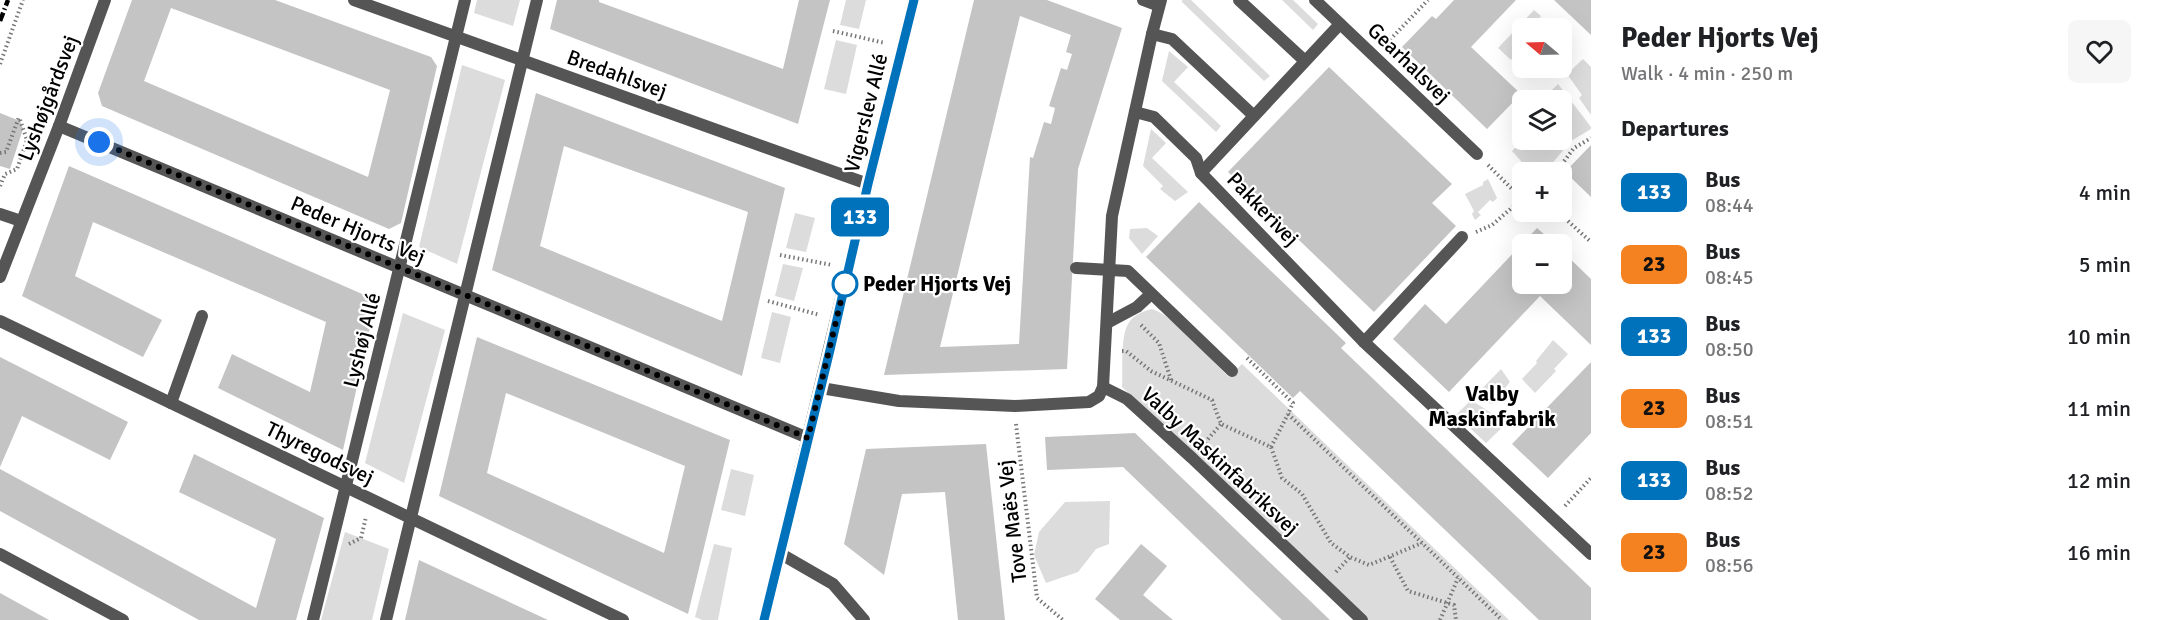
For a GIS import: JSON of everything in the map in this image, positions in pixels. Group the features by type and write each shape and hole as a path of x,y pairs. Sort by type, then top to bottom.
{"street":[{"name":"Lyshøjgårdsvej","path":"0,277 105,0"},
{"name":"Bredahlsvej","path":"354,0 868,184"},
{"name":"Lyshøj Allé","path":"313,620 465,0"},
{"path":"386,620 537,0"},
{"name":"Vigerslev Allé","path":"764,620 914,0"},
{"path":"821,388 899,401 1016,406 1089,402 1099,396 1103,387 1112,216 1160,3 1143,0"},
{"path":"1239,0 1305,61"},
{"name":"Gearhalsvej","path":"1315,0 1477,154"},
{"name":"Pakkerivej","path":"1340,24 1201,173 1364,342 1591,554"},
{"path":"1152,34 1172,39 1254,116"},
{"path":"1135,112 1154,117 1196,158 1201,173"},
{"name":"Peder Hjorts Vej","path":"59,126 808,438"},
{"path":"0,214 21,222"},
{"path":"1364,342 1462,237"},
{"path":"1076,268 1128,271 1232,370"},
{"path":"1107,323 1137,307 1151,294"},
{"path":"171,403 202,316"},
{"name":"Thyregodsvej","path":"0,321 623,620"},
{"name":"Valby Maskinfabriksvej","path":"1103,387 1127,399 1362,620"},
{"path":"0,554 123,620"},
{"path":"781,554 833,584 864,620"}],"path":[{"path":"0,63 23,0"},
{"path":"1374,57 1428,0"},
{"path":"833,31 902,48"},
{"name":"Lyshøjgårdsvej","path":"0,153 6,152 19,117 27,140 17,169 4,174 0,186"},
{"path":"1564,162 1574,148 1591,138"},
{"path":"1477,154 1512,189"},
{"path":"1462,237 1492,225 1512,208"},
{"path":"1569,222 1591,242"},
{"path":"780,255 849,268"},
{"path":"768,301 837,319"},
{"path":"1127,312 1159,344 1171,381"},
{"path":"1105,350 1126,351 1151,371 1212,400 1221,424 1271,447 1282,478 1302,494 1331,543 1350,557 1369,565 1422,543"},
{"path":"1244,355 1293,403 1271,447"},
{"name":"Tove Maës Vej","path":"1016,406 1016,428 1037,598 1063,620"},
{"path":"1288,414 1502,620"},
{"path":"1192,458 1221,424"},
{"path":"1553,520 1591,478"},
{"path":"1390,557 1408,591 1454,605 1456,620"},
{"path":"1440,620 1458,578"}],"shaded area":[{"path":"477,0 520,0 513,26 474,13"},
{"path":"846,0 866,0 859,29 840,25"},
{"path":"1182,0 1191,0 1270,76 1264,81"},
{"path":"1282,0 1293,0 1318,24 1313,30"},
{"path":"1534,10 1541,16 1540,18 1526,18"},
{"path":"1512,33 1511,60 1498,48"},
{"path":"836,40 857,45 846,94 824,89"},
{"path":"1169,51 1188,67 1174,82 1221,126 1216,132 1162,81"},
{"path":"1583,59 1591,67 1591,115 1579,98 1582,95 1570,78 1572,78 1572,69"},
{"path":"462,65 505,80 457,264 419,247"},
{"path":"1558,84 1563,90 1552,90"},
{"path":"1572,102 1591,127 1572,140"},
{"path":"1151,129 1166,143 1152,158 1188,192 1175,201 1160,189 1163,186 1143,166"},
{"path":"1563,150 1553,162 1522,162 1512,151"},
{"path":"1488,179 1497,198 1493,202 1490,200 1478,212 1481,215 1475,220 1472,214 1474,211 1465,194 1483,185 1483,182"},
{"path":"795,213 815,218 806,252 786,248"},
{"path":"1147,228 1158,236 1142,254 1129,238 1130,229"},
{"path":"783,264 803,268 794,301 775,296"},
{"path":"1152,309 1181,328 1229,377 1242,364 1509,620 1365,620 1122,387 1125,330 1135,316"},
{"path":"772,312 791,317 780,363 761,358"},
{"path":"403,313 445,330 404,483 365,463"},
{"path":"1553,340 1568,354 1554,369 1556,371 1535,393 1522,379"},
{"path":"1501,369 1510,382 1492,404 1474,397"},
{"path":"1471,400 1507,423 1486,443 1456,415"},
{"path":"731,469 754,475 745,516 721,510"},
{"path":"1110,501 1109,544 1096,549 1078,572 1046,583 1034,555 1039,532 1065,502"},
{"path":"345,532 389,549 372,620 321,620"},
{"path":"714,544 732,548 718,620 702,620 695,617"}],"building":[{"path":"132,0 275,0 431,57 437,66 401,223 389,229 102,106 98,93","holes":["171,8 390,90 368,177 144,81"]},
{"path":"557,0 599,0 599,2 783,69 799,0 830,0 798,124 550,29"},
{"path":"974,0 1047,0 1122,28 1078,169 1067,369 884,375","holes":["1020,16 1071,35 1066,52 1072,54 1067,70 1061,68 1049,106 1055,108 1051,124 1044,122 1033,158 1030,157 1019,344 940,347"]},
{"path":"1454,0 1516,0 1471,47 1517,90 1512,90 1512,103 1487,129 1402,47 1432,16 1436,19"},
{"path":"1554,0 1591,0 1591,35"},
{"path":"1329,67 1452,184 1432,203 1456,226 1374,312 1228,172"},
{"path":"536,93 785,188 742,376 492,270","holes":["564,146 748,212 722,321 540,246"]},
{"path":"0,113 20,121 23,129 10,169 0,166"},
{"path":"1591,145 1591,197 1572,179 1572,165"},
{"path":"69,166 376,300 343,450 218,388 232,354 310,392 326,322 93,222 75,276 162,320 143,357 22,296"},
{"path":"1199,202 1346,343 1341,348 1591,588 1591,620 1539,620 1300,391 1293,398 1146,257"},
{"path":"1537,228 1544,234 1531,234"},
{"path":"1512,254 1512,294 1572,294 1572,261 1591,279 1591,345 1540,296 1449,392 1393,339 1425,304 1446,324"},
{"path":"477,337 730,440 688,614 439,496","holes":["506,393 685,466 664,553 487,473"]},
{"path":"0,357 128,422 110,460 22,416 0,467"},
{"path":"1591,362 1591,433 1548,478 1512,444"},
{"path":"1135,433 1330,620 1282,620 1123,467 1047,470 1045,437"},
{"path":"986,444 1005,620 958,620 945,492 902,494 884,575 844,544 866,449"},
{"path":"194,454 324,518 296,620 199,620 0,511 0,469 256,608 276,539 179,492"},
{"path":"1141,544 1167,566 1143,595 1173,620 1120,620 1095,599"},
{"path":"419,560 548,620 405,620"},
{"path":"0,593 49,620 0,620"}],"railway":[{"path":"0,21 8,0"}],"bus line":[{"name":"133","path":"764,620 914,0"}],"place":[{"name":"Peder Hjorts Vej","path":"845,284"}],"district":[{"name":"Valby Maskinfabrik","path":"1492,406"}],"route":[{"path":"99,142 808,438 845,284"}]}
